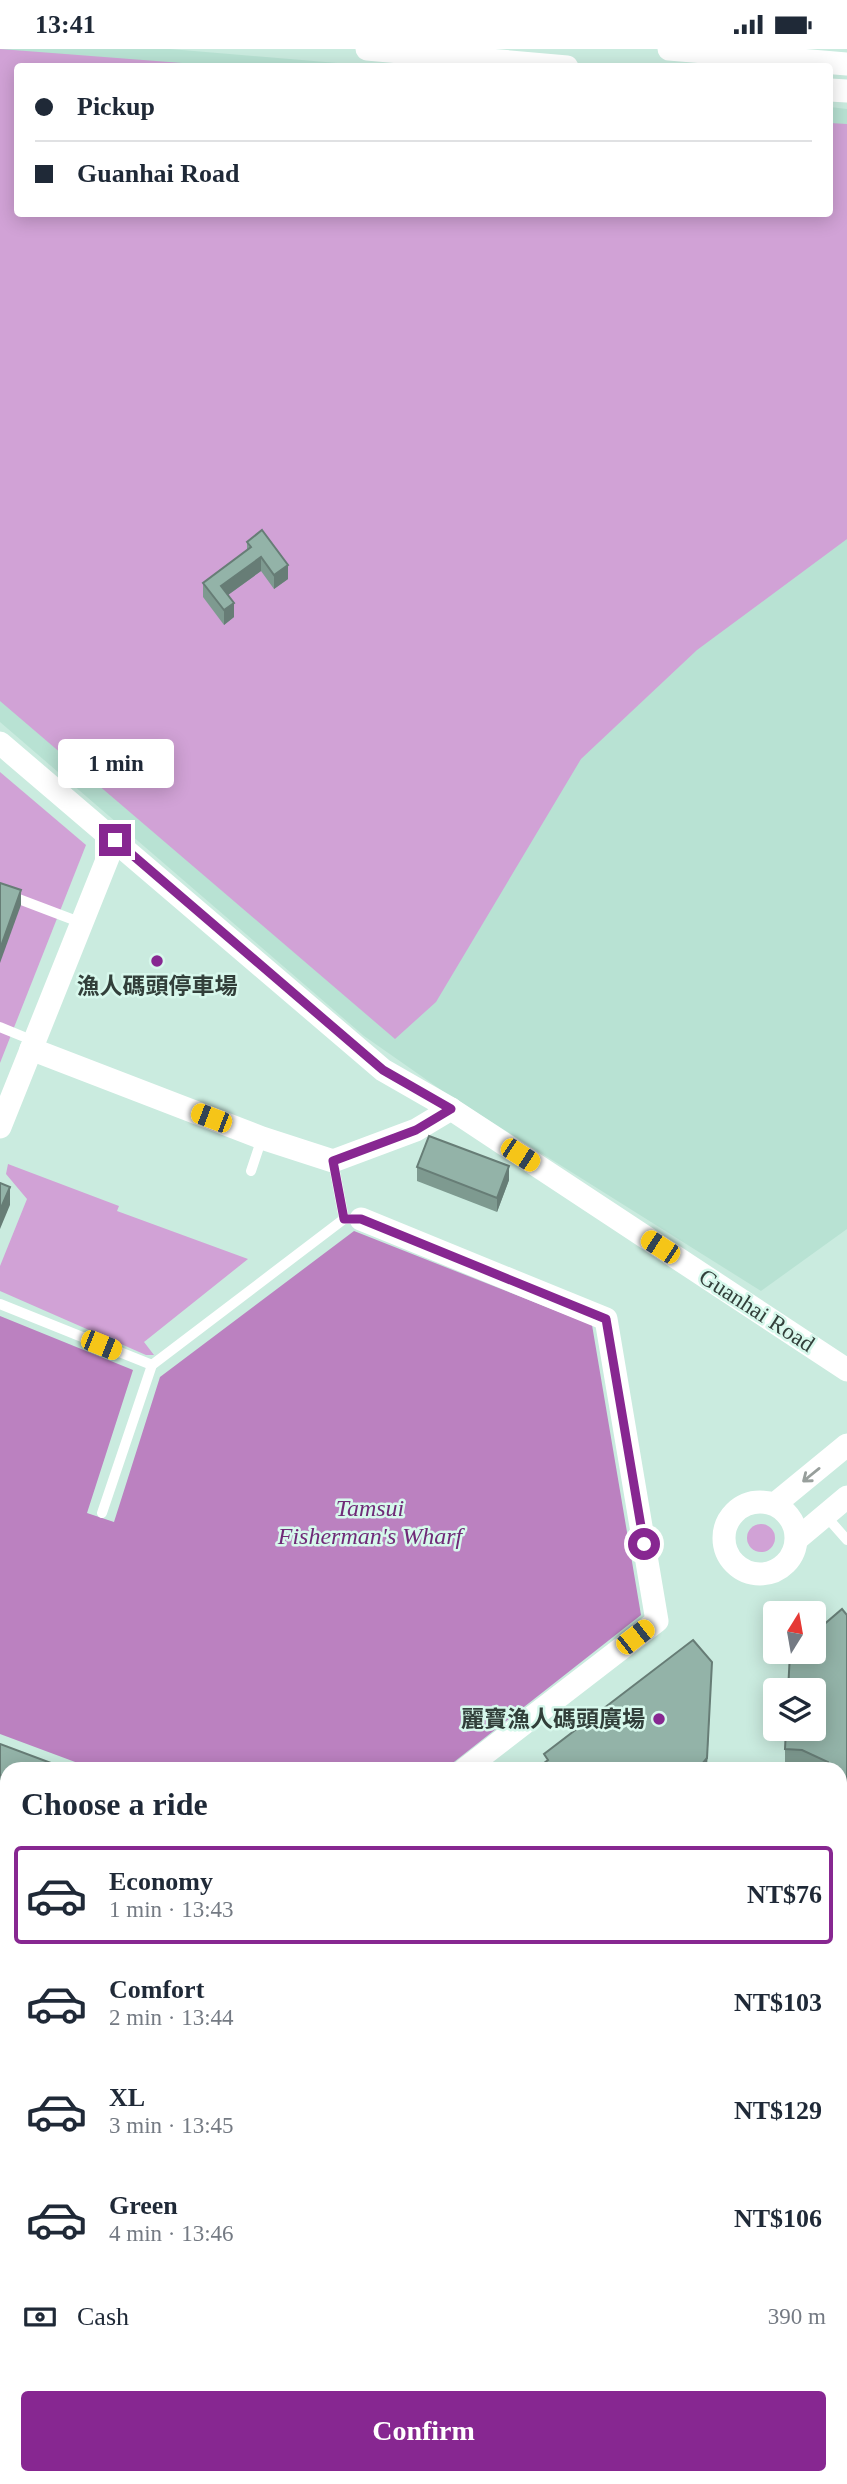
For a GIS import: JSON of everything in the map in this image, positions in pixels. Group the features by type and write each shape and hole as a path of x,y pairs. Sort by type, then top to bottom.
{"street":[{"path":"367,49 523,63"},
{"path":"669,49 847,64"},
{"name":"Guanhai Road","path":"0,743 383,1070 451,1109 847,1370"},
{"path":"0,1126 115,840"},
{"path":"33,1045 262,1138 333,1161 416,1130 451,1109"},
{"path":"353,1219 606,1319 657,1621 474,1762"},
{"path":"775,1504 847,1445"},
{"path":"797,1539 847,1497"},
{"path":"752,1502 775,1504 793,1521 797,1539 792,1556 774,1572 750,1573 730,1558 724,1536 732,1514 752,1502"}],"lane":[{"path":"0,892 82,923"},
{"path":"0,1027 33,1045"},
{"path":"251,1171 262,1138"},
{"path":"102,1513 152,1365 353,1219 333,1161"},
{"path":"0,1304 152,1365"},
{"path":"825,1515 847,1540"}],"shaded area":[{"path":"0,49 170,49 337,63 14,63 14,217 833,217 833,107 847,109 847,1229 761,1291 444,1092 364,1036 0,722"},
{"path":"0,49 182,63 14,63 14,217 833,217 833,123 847,124 847,539 697,650 581,759 436,1002 395,1039 0,701"},
{"path":"0,772 86,845 0,1063"},
{"path":"8,1164 119,1206 117,1211 248,1259 144,1342 154,1355 146,1355 0,1291 0,1266 27,1199 6,1174"},
{"path":"761,1524 771,1528 775,1538 771,1548 761,1552 751,1548 747,1538 751,1528"}],"water":[{"name":"Tamsui Fisherman's Wharf","path":"354,1231 592,1325 641,1615 454,1762 75,1762 0,1734 0,1316 133,1370 87,1513 114,1522 160,1377"}],"building":[{"path":"262,530 288,565 274,575 261,557 221,586 234,603 224,610 203,583 251,547 247,542"},
{"path":"0,883 21,890 0,949"},
{"path":"429,1136 509,1166 497,1198 417,1167"},
{"path":"0,1183 10,1187 0,1210"},
{"path":"842,1609 847,1615 847,1762 828,1762 802,1750 785,1749 785,1741 826,1741 826,1678 789,1678 789,1664 826,1664 826,1623"},
{"name":"麗寶漁人碼頭廣場","path":"693,1640 712,1662 707,1758 704,1762 545,1762 548,1760 544,1754"},
{"path":"0,1744 48,1762 0,1762"}],"place":[{"name":"漁人碼頭停車場","path":"157,961"},
{"name":"麗寶漁人碼頭廣場","path":"659,1719"}],"route":[{"path":"115,840 383,1070 451,1109 416,1130 333,1161 344,1219 361,1219 606,1319 644,1544"}]}
